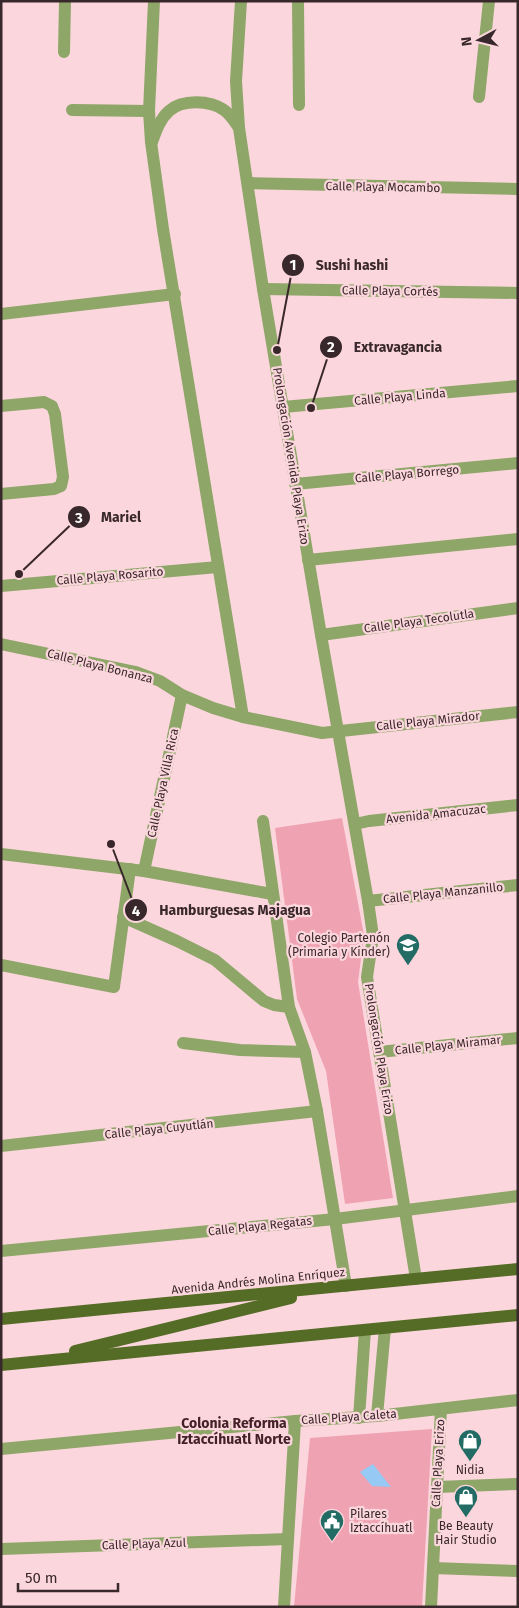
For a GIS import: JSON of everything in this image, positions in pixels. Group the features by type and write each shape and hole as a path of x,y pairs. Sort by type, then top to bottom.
{"main road":[{"name":"Avenida Andrés Molina Enríquez","path":"1,1319 518,1269"},
{"path":"31,1362 340,1287"},
{"path":"1,1365 518,1315"}],"street":[{"path":"64,52 65,1"},
{"path":"154,1 149,111 160,207 243,717"},
{"name":"Prolongación Avenida Playa Erizo","path":"241,1 236,81 239,128 295,484 339,731"},
{"path":"298,1 299,105"},
{"path":"479,97 489,1"},
{"path":"152,142 161,121 169,110 181,104 209,103 224,110 239,128"},
{"path":"72,110 149,111"},
{"name":"Calle Playa Mocambo","path":"248,183 518,189"},
{"name":"Calle Playa Cortés","path":"263,289 518,293"},
{"path":"1,314 175,294"},
{"name":"Calle Playa Linda","path":"283,407 518,386"},
{"path":"1,406 44,402 52,406 55,414 63,477 62,486 54,489 1,494"},
{"name":"Calle Playa Borrego","path":"295,484 518,463"},
{"path":"308,560 518,539"},
{"name":"Calle Playa Rosarito","path":"1,586 218,567"},
{"name":"Calle Playa Tecolutla","path":"321,635 518,608"},
{"name":"Calle Playa Bonanza","path":"1,644 136,672 160,681 182,695 213,708 243,717 322,733 339,731"},
{"name":"Calle Playa Villa Rica","path":"144,871 182,695"},
{"name":"Calle Playa Mirador","path":"339,731 518,712"},
{"name":"Prolongación Playa Erizo","path":"339,731 373,936 367,977 416,1279"},
{"name":"Avenida Amacuzac","path":"355,824 518,805"},
{"path":"262,821 289,1007 305,1052 317,1111 335,1219 340,1287"},
{"path":"1,854 144,871 272,894"},
{"path":"1,965 114,987 130,869"},
{"name":"Calle Playa Manzanillo","path":"368,901 518,885"},
{"path":"123,917 215,960 264,1001 274,1005 289,1007"},
{"name":"Calle Playa Miramar","path":"379,1052 518,1038"},
{"path":"183,1043 240,1050 305,1052"},
{"name":"Calle Playa Cuyutlán","path":"1,1146 317,1111"},
{"name":"Calle Playa Regatas","path":"1,1251 335,1219 518,1196"},
{"path":"377,1416 385,1328"},
{"path":"359,1418 365,1330"},
{"name":"Calle Playa Caleta","path":"1,1448 295,1421 359,1418 518,1400"},
{"name":"Calle Playa Erizo","path":"431,1607 441,1409"},
{"path":"284,1607 295,1421"},
{"path":"437,1487 518,1484"},
{"name":"Calle Playa Azul","path":"1,1549 287,1539"},
{"path":"433,1568 518,1571"}],"shaded area":[{"path":"342,818 364,935 358,982 393,1198 345,1204 326,1071 297,999 275,828"},
{"path":"432,1429 422,1607 294,1607 310,1438"}],"water":[{"path":"373,1464 391,1487 372,1486 360,1472"}],"place":[{"name":"Sushi hashi","path":"277,350"},
{"name":"Extravagancia","path":"311,408"},
{"name":"Mariel","path":"19,574"},
{"name":"Hamburguesas Majagua","path":"111,844"},
{"name":"Colegio Partenón (Primaria y Kínder)","path":"408,966"},
{"name":"Nidia","path":"470,1462"},
{"name":"Be Beauty Hair Studio","path":"466,1518"},
{"name":"Pilares Iztaccíhuatl","path":"332,1542"}],"district":[{"name":"Colonia Reforma Iztaccíhuatl Norte","path":"234,1432"}]}
